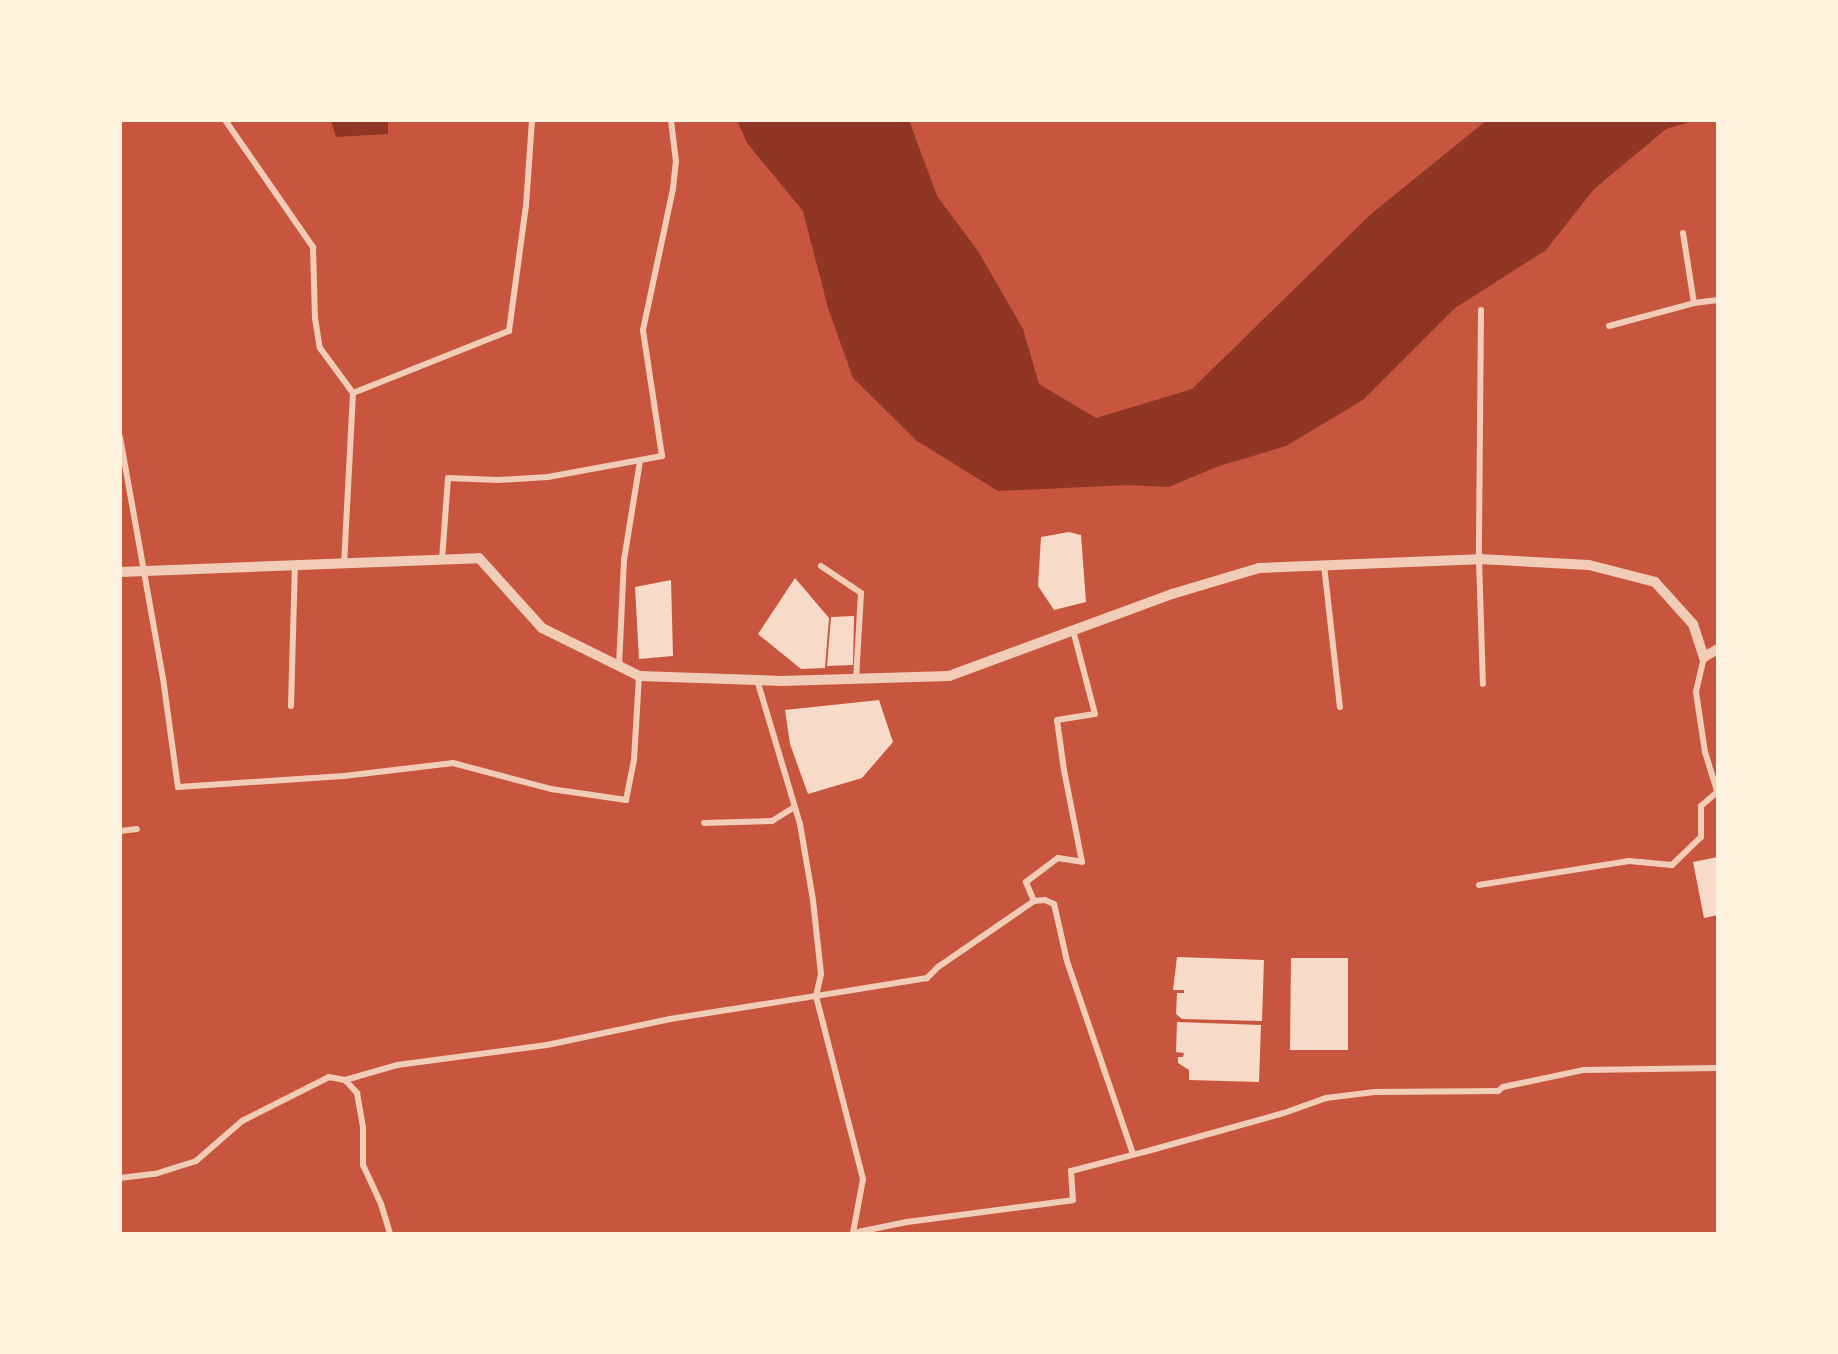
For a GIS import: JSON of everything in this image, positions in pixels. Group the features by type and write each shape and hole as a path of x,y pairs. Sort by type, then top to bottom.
{"street":[{"path":"225,120 313,247 315,318 320,348 353,393 344,565"},
{"path":"353,393 509,331 526,206 532,120"},
{"path":"442,561 448,478 525,479 569,474 662,456 643,330 673,189 676,162 671,120"},
{"path":"1683,233 1694,303"},
{"path":"1609,326 1694,303 1718,300"},
{"path":"1481,310 1479,559 1483,684"},
{"path":"120,437 178,787 344,776 453,763 551,789 626,801 634,760 639,676"},
{"path":"619,666 624,560 640,461"},
{"path":"120,572 295,567 479,558 542,628 639,676 757,680 949,676 1172,594 1258,568 1479,559 1589,565 1655,582 1693,624 1704,657 1696,692 1705,752 1718,793 1701,806 1701,837 1672,865 1629,861 1479,885"},
{"path":"821,566 861,593 856,679"},
{"path":"1324,566 1340,707"},
{"path":"291,706 295,567"},
{"path":"1034,901 1026,882 1058,858 1082,862 1057,720 1095,714 1073,630"},
{"path":"1704,657 1718,649"},
{"path":"757,680 794,807 813,900 821,974 816,996 863,1179 850,1233 907,1222 1073,1200 1071,1171 1284,1113 1326,1098 1375,1092 1498,1091 1503,1087 1584,1070 1718,1068"},
{"path":"704,823 772,821 794,807"},
{"path":"120,831 137,829"},
{"path":"120,1178 155,1174 196,1161 242,1121 329,1077 345,1080 398,1065 547,1045 670,1019 927,978 938,966 1034,901 1045,900 1054,904 1067,961 1133,1154"},
{"path":"345,1080 357,1093 363,1128 363,1165 381,1204 390,1234"}],"shaded area":[{"path":"331,120 388,120 388,134 336,137"},
{"path":"737,120 909,120 937,196 978,251 1023,329 1039,384 1096,418 1192,389 1371,214 1487,120 1696,120 1666,129 1594,189 1546,250 1455,308 1363,400 1286,446 1216,467 1169,487 1128,485 998,491 917,441 853,378 828,308 803,211 747,143"}],"building":[{"path":"1069,532 1081,535 1086,602 1054,610 1038,586 1041,537"},
{"path":"795,578 829,618 825,668 801,669 758,634"},
{"path":"671,580 673,656 639,659 635,587"},
{"path":"854,616 853,665 827,666 831,617"},
{"path":"879,700 893,742 862,778 808,794 790,744 785,710"},
{"path":"1718,857 1718,915 1704,918 1693,862"},
{"path":"1177,957 1264,960 1262,1021 1182,1019 1176,1014 1177,993 1184,993 1184,990 1173,990"},
{"path":"1291,958 1348,958 1348,1050 1290,1050"},
{"path":"1177,1022 1261,1025 1259,1082 1189,1080 1189,1070 1178,1063 1178,1057 1183,1057 1184,1053 1176,1052"}]}
